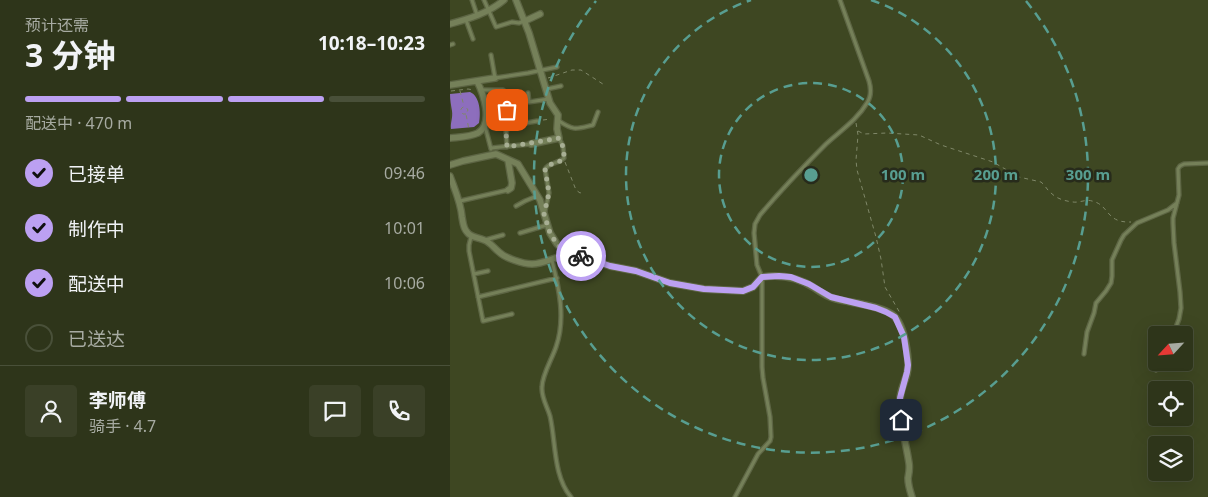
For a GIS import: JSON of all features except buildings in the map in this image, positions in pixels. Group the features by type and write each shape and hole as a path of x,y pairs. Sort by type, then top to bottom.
{"street":[{"path":"450,24 477,15 488,10 496,2 504,0"},
{"path":"516,0 533,45 549,99 559,119 557,129 559,138 531,144"},
{"path":"524,21 540,14"},
{"path":"450,85 495,78"},
{"path":"450,138 475,134 485,125 485,101 479,91 477,81"},
{"path":"450,165 491,152 520,166 538,196 547,226 554,240 566,255"},
{"path":"508,160 512,184 508,190"},
{"path":"450,176 460,201 464,228 468,234 485,240 504,256 528,264 573,254 610,266 636,271 670,283 704,289 743,291 753,287 762,277 791,277 809,284 831,297 876,308 895,317 904,337 908,365 900,402 902,432 909,466 909,483 912,497"}],"lane":[{"path":"472,0 477,15"},
{"path":"485,0 496,27 512,22 524,21"},
{"path":"735,497 758,454 770,441 771,437 770,417 762,367 762,277 757,265 754,238 756,220 801,169 856,117 870,96 870,86 840,0"},
{"path":"466,19 473,40"},
{"path":"491,55 495,78 557,67"},
{"path":"546,90 561,86"},
{"path":"479,91 504,90 509,126 506,132 507,147"},
{"path":"528,92 529,102 549,99"},
{"path":"559,119 570,127 579,128 593,124 598,112"},
{"path":"509,126 537,121"},
{"path":"485,125 491,152 507,147 531,144"},
{"path":"544,214 549,193 545,169 550,164 557,163 564,158 563,146 559,138"},
{"path":"1176,326 1181,308 1173,218 1179,200 1178,169 1184,164 1208,163"},
{"path":"460,201 508,190"},
{"path":"516,206 538,196"},
{"path":"1084,354 1087,332 1096,302 1111,283 1113,256 1124,235 1137,223 1168,210 1179,200"},
{"path":"520,233 547,226"},
{"path":"485,240 503,235"},
{"path":"472,236 469,245 483,321 512,314"},
{"path":"552,260 560,297 561,320 558,343 543,378 542,394 551,422 561,478 564,487 572,497"},
{"path":"474,274 488,271"},
{"path":"478,297 557,278"}],"path":[{"path":"542,79 572,70 581,70 606,86"},
{"path":"450,91 460,92 471,89 479,91"},
{"path":"460,92 464,107 468,110 466,114 468,131 472,130"},
{"path":"464,107 461,111 462,114 466,114"},
{"path":"856,117 858,131 856,165 876,237 885,287 902,317"},
{"path":"537,121 559,119"},
{"path":"858,131 864,134 913,134 923,137 993,162 1019,177 1040,182 1059,199 1075,202 1093,201 1103,206 1112,218 1137,223"},
{"path":"563,160 576,190 580,193 583,192"}],"shaded area":[{"path":"470,92 478,101 480,110 479,123 474,127 451,129 450,94"}],"way so far":[{"path":"507,110 509,126 506,130 507,147 559,138 561,140 564,158 557,163 550,164 545,169 549,193 544,214 550,233 561,250 566,255 581,256"}],"route":[{"path":"581,256 610,266 636,271 670,283 704,289 738,292 753,287 762,277 785,276 803,281 825,295 836,299 876,308 892,314 902,330 906,343 908,365 900,398 901,420"}]}
